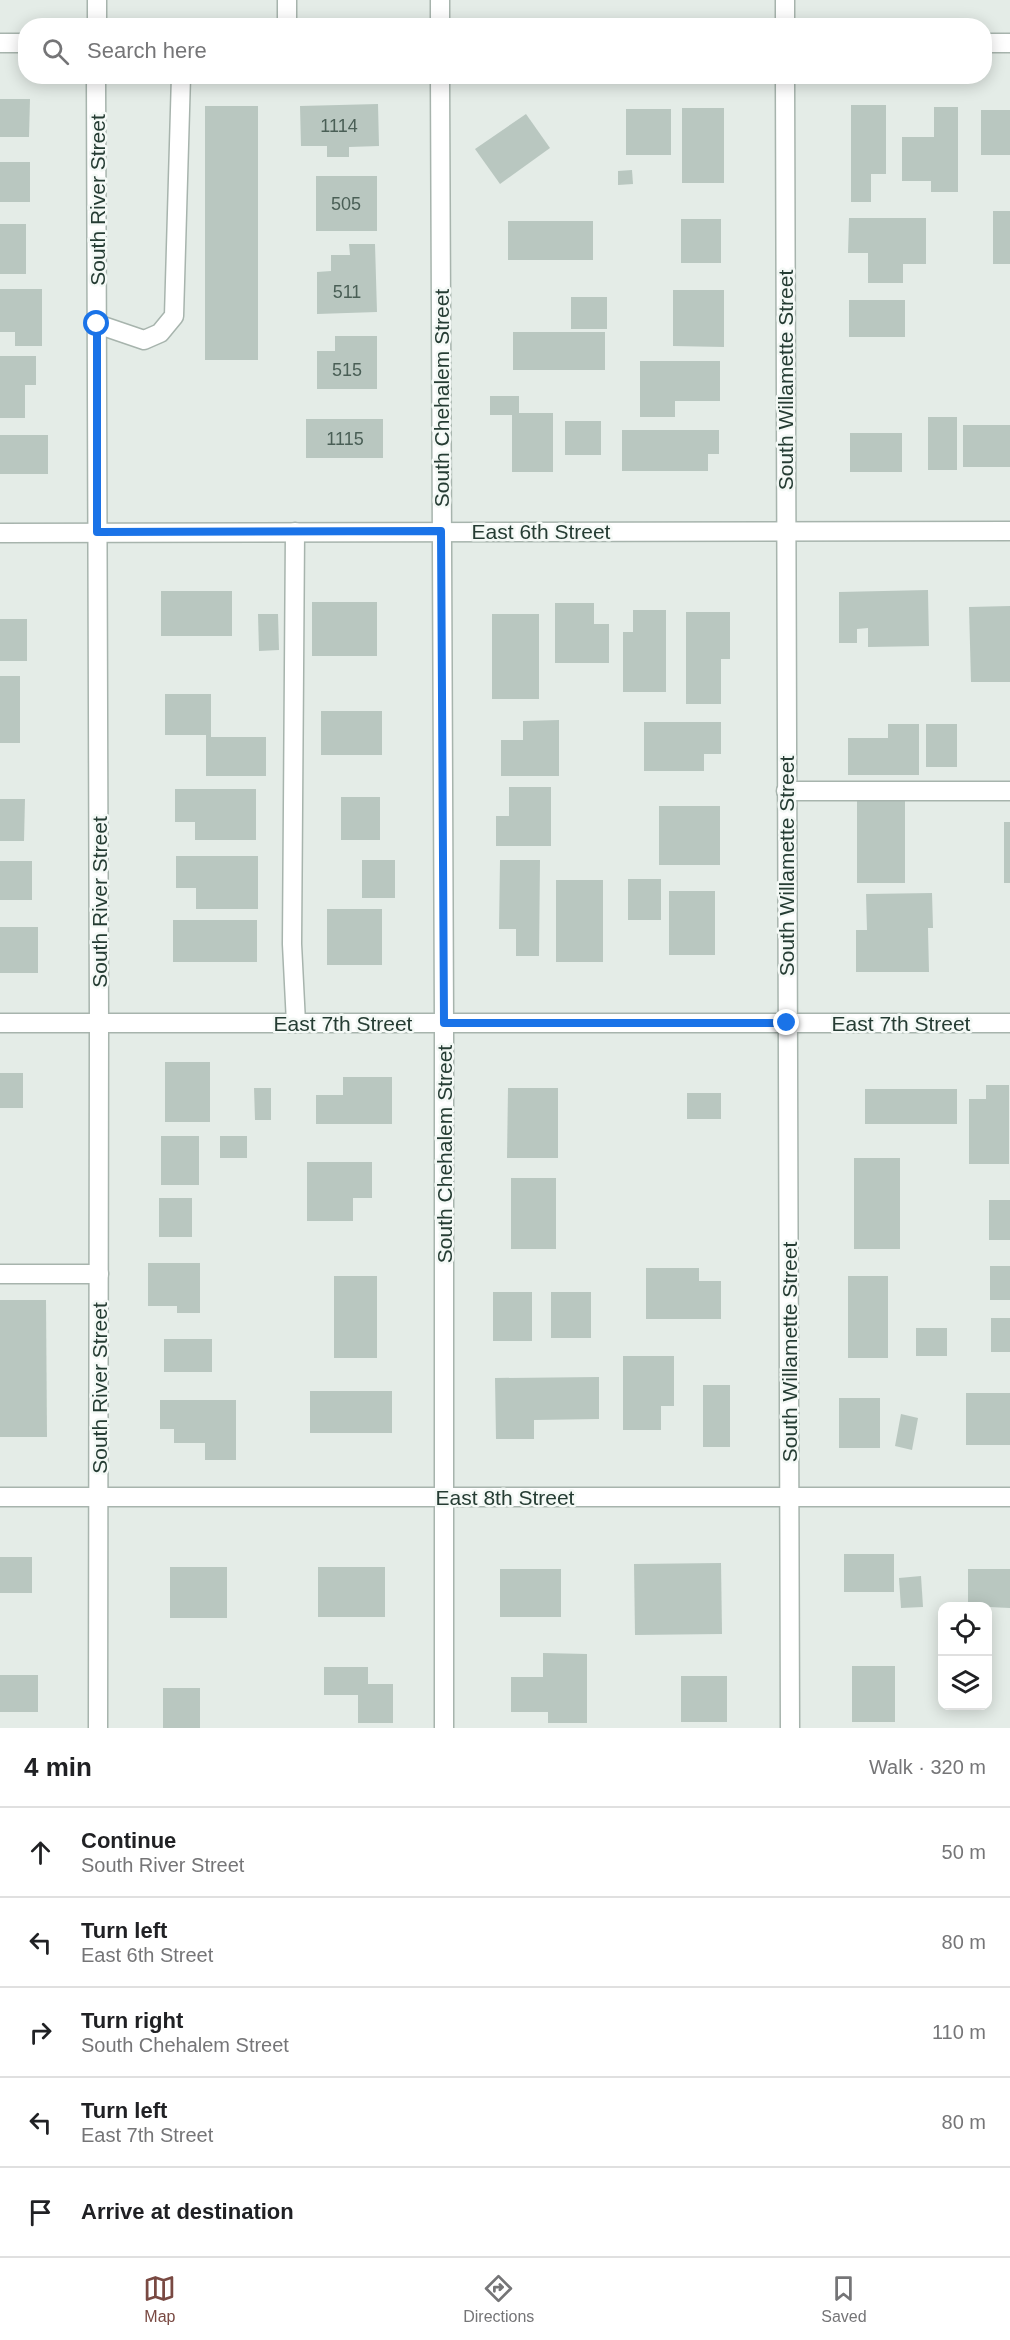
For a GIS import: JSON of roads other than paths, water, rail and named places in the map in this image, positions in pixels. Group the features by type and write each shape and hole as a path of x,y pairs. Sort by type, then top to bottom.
{"street":[{"path":"96,18 97,0"},
{"path":"287,0 287,18"},
{"path":"440,0 440,18"},
{"path":"785,0 785,18"},
{"path":"0,43 18,43"},
{"path":"992,43 1010,43"},
{"name":"South River Street","path":"96,84 99,1023 98,1728"},
{"path":"97,324 144,340 160,333 174,316 181,84"},
{"name":"South Chehalem Street","path":"440,84 444,1728"},
{"name":"South Willamette Street","path":"785,84 790,1728"},
{"name":"East 6th Street","path":"0,533 1010,531"},
{"path":"295,532 292,944 297,1023"},
{"path":"786,791 1010,791"},
{"name":"East 7th Street","path":"0,1023 1010,1023"},
{"path":"0,1274 99,1274"},
{"name":"East 8th Street","path":"0,1497 1010,1497"}]}
